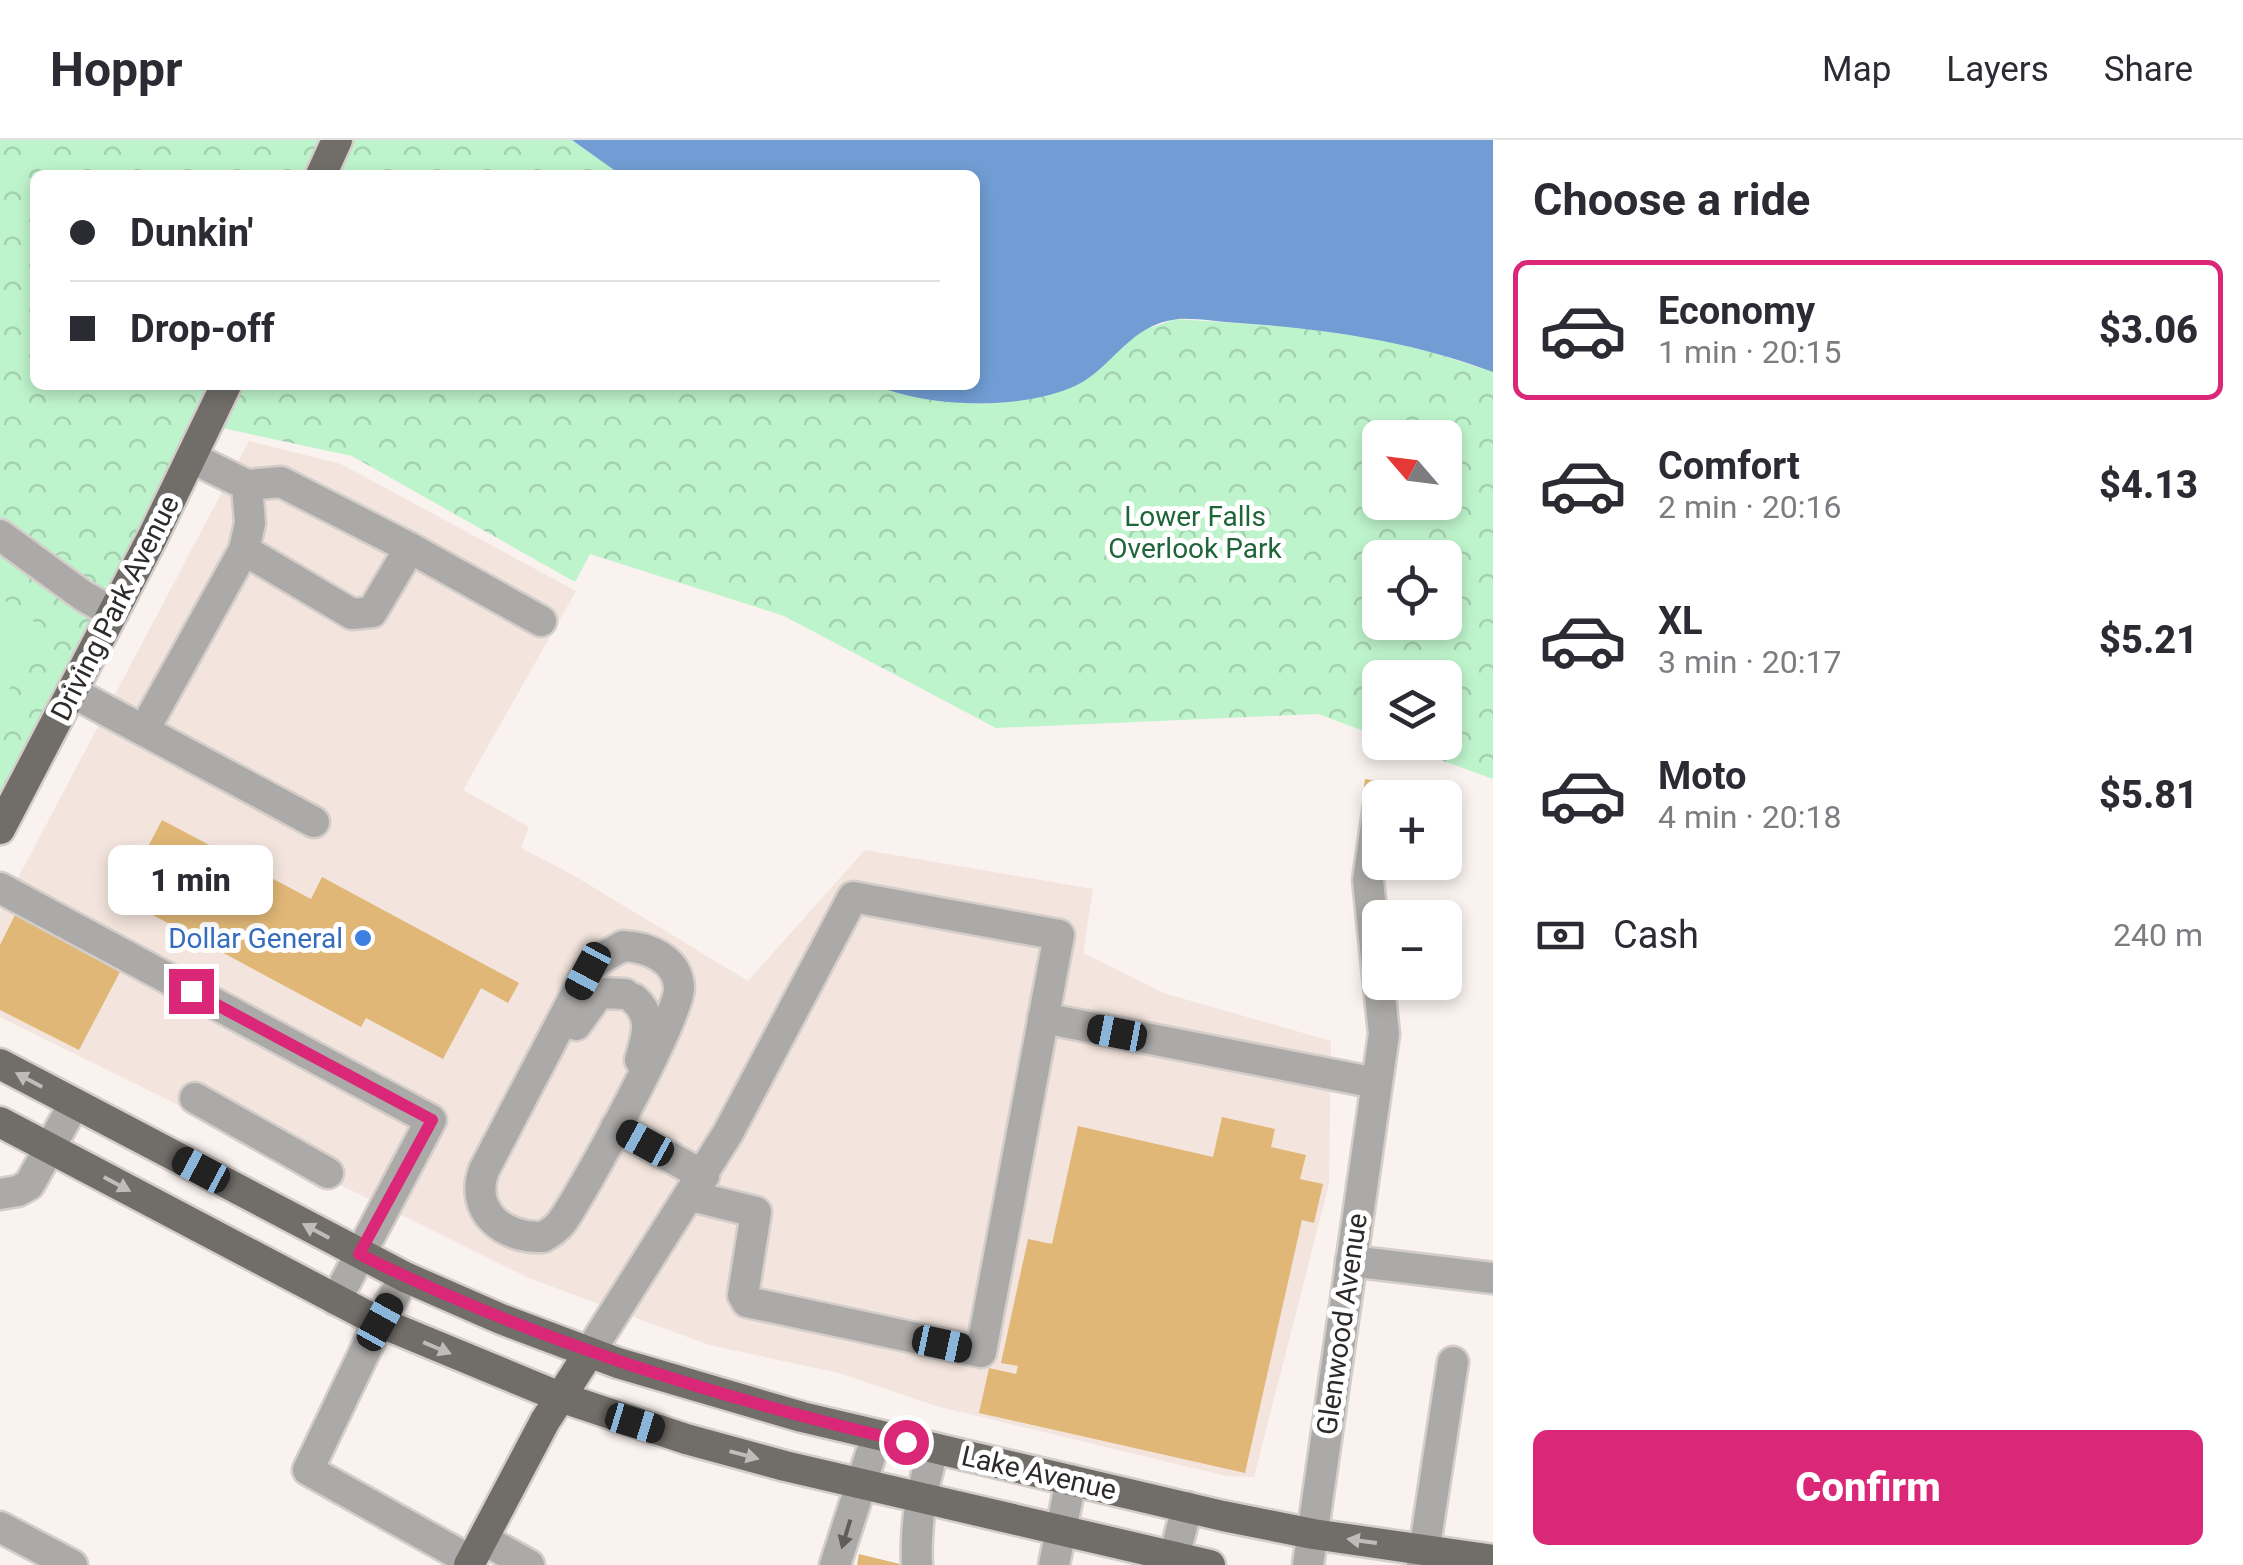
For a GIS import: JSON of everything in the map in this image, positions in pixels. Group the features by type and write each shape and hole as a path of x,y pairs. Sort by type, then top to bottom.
{"main road":[{"path":"324,170 337,140"},
{"name":"Driving Park Avenue","path":"0,829 224,390"},
{"name":"Lake Avenue","path":"0,1064 405,1277 588,1353 705,1391 1187,1508 1423,1558 1493,1560"},
{"name":"Lake Avenue","path":"0,1122 380,1322 560,1397 686,1439 1173,1561 1210,1565"},
{"path":"475,1555 588,1353"}],"street":[{"path":"192,458 247,485 281,482 410,548 541,622"},
{"path":"144,730 244,550 250,523 247,485"},
{"path":"0,535 113,613"},
{"path":"244,550 352,614 372,612 410,548"},
{"path":"72,692 314,822"},
{"name":"Glenwood Avenue","path":"1308,1565 1384,1034 1368,880"},
{"path":"0,888 432,1120 336,1300"},
{"path":"588,1353 697,1186 765,1066 852,897 1059,935 981,1352 747,1302 744,1295 756,1212 697,1186 616,1127"},
{"path":"623,946 639,947 666,961 676,974 678,1004 616,1127 563,1220 544,1238 517,1234 489,1217 479,1196 484,1170 588,971 598,960 623,946"},
{"path":"484,1170 500,1164 511,1150 599,993 630,996 644,1007 648,1020 640,1060 641,1078"},
{"path":"1044,1018 1376,1083"},
{"path":"194,1098 328,1173"},
{"path":"0,1194 18,1192 29,1185 74,1104"},
{"path":"1351,1261 1493,1278"},
{"path":"405,1277 308,1470 475,1555 530,1565"},
{"path":"1423,1558 1453,1362"},
{"path":"835,1565 877,1435"},
{"path":"917,1565 915,1536 920,1497 934,1448"},
{"path":"1054,1565 1071,1480"},
{"path":"1173,1561 1187,1508"},
{"path":"13,1544 72,1565"}],"shaded area":[{"path":"249,441 341,464 576,591 463,790 529,827 521,848 748,981 865,850 1093,889 1083,953 1163,993 1331,1041 1329,1184 1254,1477 1226,1476 936,1406 839,1373 709,1345 529,1278 0,1017 0,912"}],"green space":[{"name":"Lower Falls Overlook Park","path":"0,140 572,140 614,170 30,170 30,390 894,390 978,404 1022,400 1115,352 1144,330 1176,319 1294,327 1403,343 1493,372 1493,779 1441,760 1462,760 1462,660 1362,660 1362,730 1318,714 996,728 784,616 590,554 575,582 352,456 208,425 0,829"},
{"path":"0,597 43,628 0,706"}],"water":[{"path":"572,140 1493,140 1493,372 1431,352 1368,338 1178,319 1147,329 1089,377 1055,393 976,403 897,393 888,390 980,390 980,170 614,170"}],"building":[{"path":"162,820 311,899 322,877 519,983 508,1003 481,988 443,1059 366,1018 361,1027 121,898"},
{"path":"15,915 121,970 79,1050 0,1010 0,945"},
{"path":"1222,1117 1275,1129 1271,1147 1306,1155 1300,1179 1323,1184 1314,1223 1302,1220 1245,1473 979,1413 989,1368 1016,1374 1018,1366 1001,1363 1028,1239 1052,1244 1078,1126 1213,1157"},
{"path":"859,1554 900,1564 900,1565 857,1565"}],"place":[{"name":"Dollar General","path":"363,938"}],"route":[{"path":"191,991 406,1110 432,1120 359,1254 428,1288 618,1363 754,1405 906,1442"}]}
